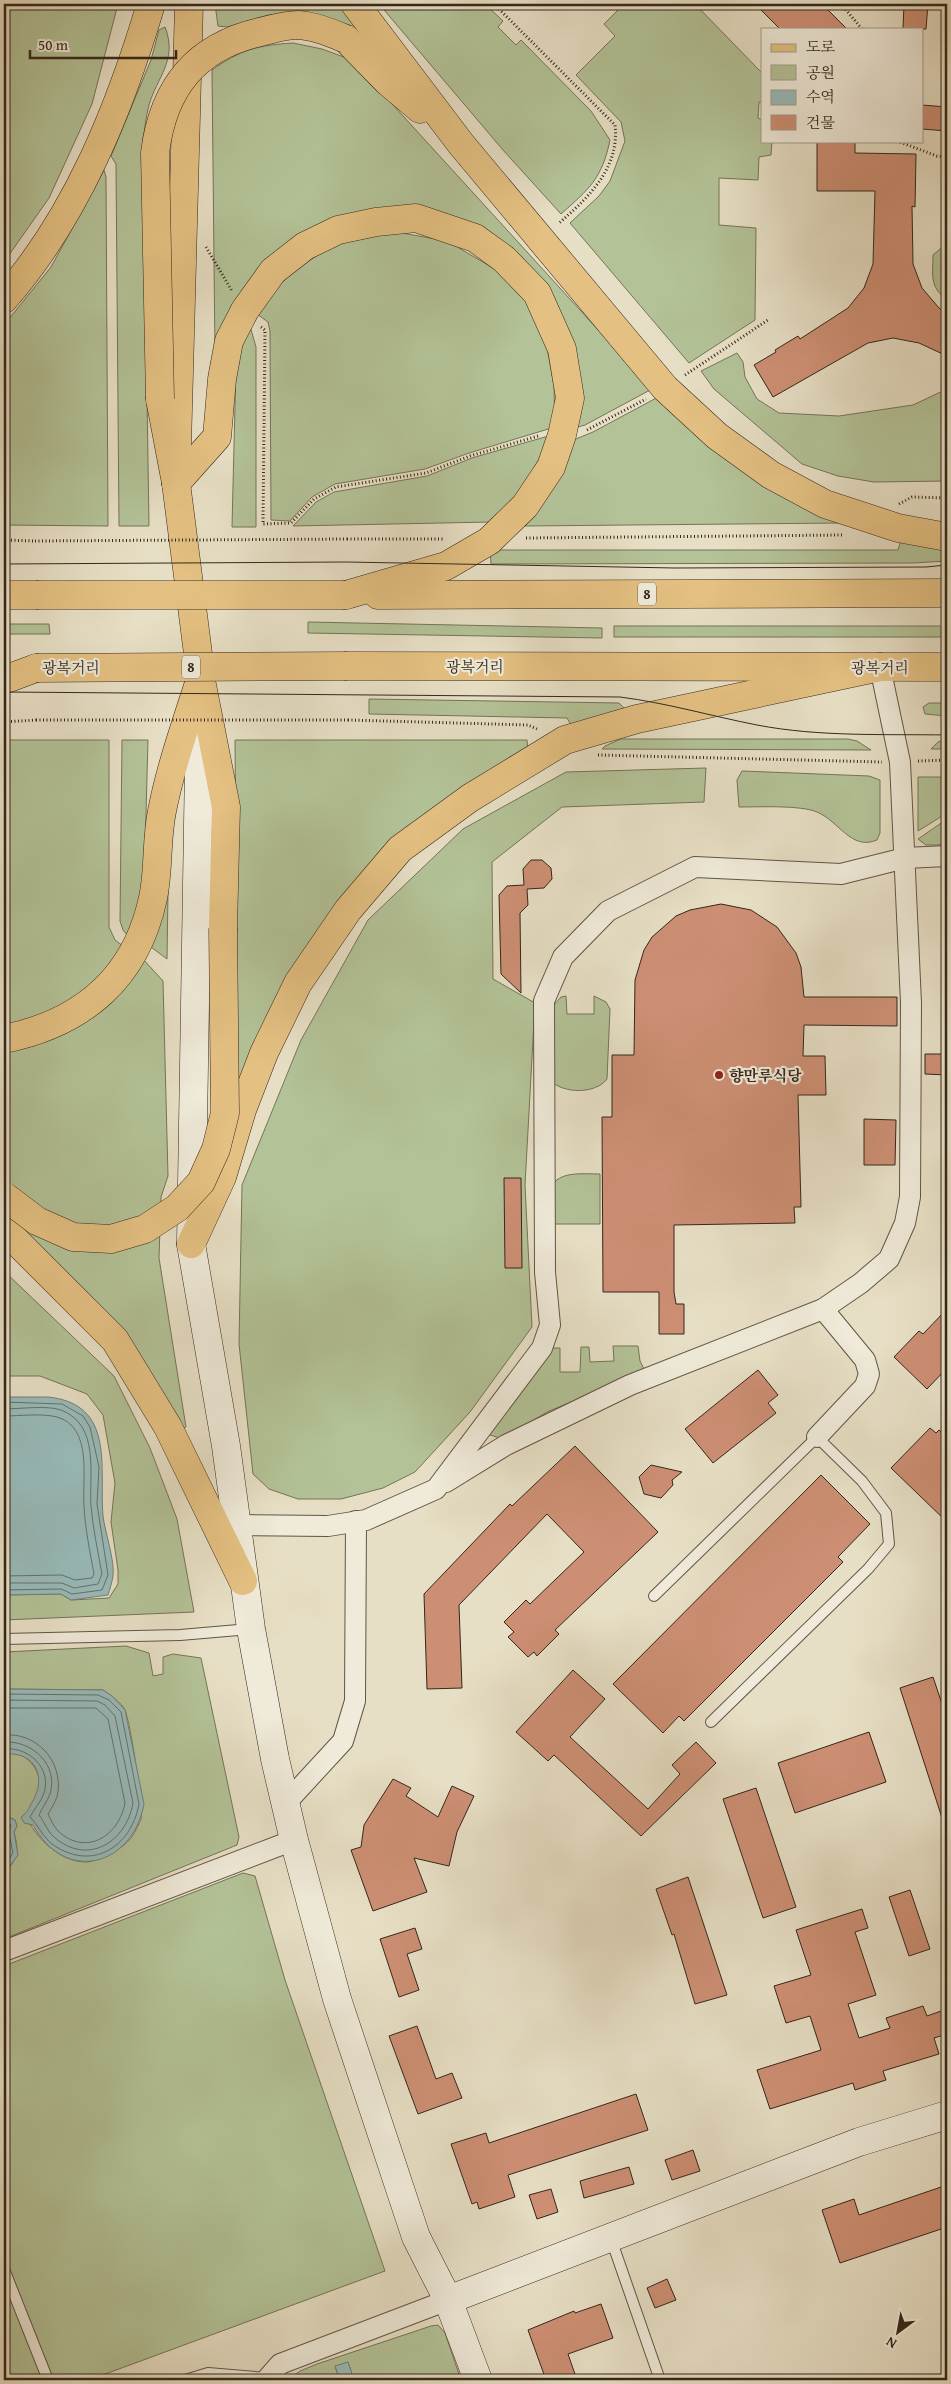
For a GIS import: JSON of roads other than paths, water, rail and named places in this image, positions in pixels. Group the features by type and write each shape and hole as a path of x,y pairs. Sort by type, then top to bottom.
{"main road":[{"path":"4,299 58,225 85,175 135,57 151,4"},
{"path":"176,483 189,4"},
{"path":"355,4 461,144 541,240 665,388 716,436 771,475 825,504 898,528 947,537"},
{"path":"4,1196 37,1221 73,1237 111,1239 145,1229 177,1208 201,1182 216,1149 226,1113 223,928 226,807 201,676 176,483 160,399 155,153 164,110 179,84 196,62 218,46 242,36 297,25 322,30 346,39 388,82 461,144"},
{"path":"176,483 217,437 222,379 230,341 245,310 273,271 305,246 338,230 416,218 475,238 504,259 537,293 562,349 570,398 562,434 551,467 525,506 492,539 446,566 346,595"},
{"name":"8","path":"4,595 947,593"},
{"name":"광복거리","path":"4,668 347,666 947,667"},
{"path":"191,1244 222,1177 242,1110 264,1053 298,983 348,910 400,849 470,798 565,740 637,719 880,667"},
{"path":"4,680 36,668"},
{"path":"4,1039 46,1026 83,1009 105,991 140,941 154,897 162,814 169,782 201,676"},
{"path":"4,1229 115,1340 168,1427 243,1581"}],"street":[{"path":"237,1525 328,1526 366,1520 436,1489 506,1445 630,1385 823,1309 861,1283 889,1259 905,1223 910,1197 911,1003 900,762 880,667"},
{"path":"201,676 191,1244 226,1446 243,1581 285,1804 314,1921 364,2085 416,2237 448,2300 478,2380"},
{"path":"436,1489 542,1348 550,1325 545,1272 544,1001 563,957 608,911 695,867 841,874 905,858 947,856"},
{"path":"817,1437 865,1386 869,1374 865,1360 823,1309"},
{"path":"285,1804 343,1741 354,1701 356,1522"},
{"path":"4,1951 294,1840"},
{"path":"267,2379 280,2364 859,2142 947,2115"}],"lane":[{"path":"654,1596 817,1437 862,1481 886,1513 889,1544 868,1569 711,1722"},
{"path":"4,1639 180,1635 251,1629"},
{"path":"610,2238 660,2380"},
{"path":"4,2269 48,2380"},
{"path":"185,2380 208,2373 267,2379"}],"water":[{"path":"4,1397 48,1397 70,1402 85,1412 94,1425 100,1441 103,1516 113,1570 113,1578 108,1595 71,1600 61,1594 4,1595"},
{"path":"4,1689 103,1690 112,1696 125,1710 144,1804 137,1825 126,1842 112,1854 96,1860 79,1861 62,1855 46,1844 33,1825 24,1823 21,1817 27,1811 36,1794 38,1776 36,1768 24,1757 15,1754 4,1754"},
{"path":"4,1815 15,1820 17,1826 14,1832 18,1855 4,1874"},
{"path":"348,2362 354,2380 340,2380 335,2366"}],"tram line":[{"path":"4,564 346,562 675,568 926,567 947,565"},
{"path":"4,692 620,697 780,729 852,734 947,735"}],"place":[{"name":"향만루식당","path":"719,1075"}]}
